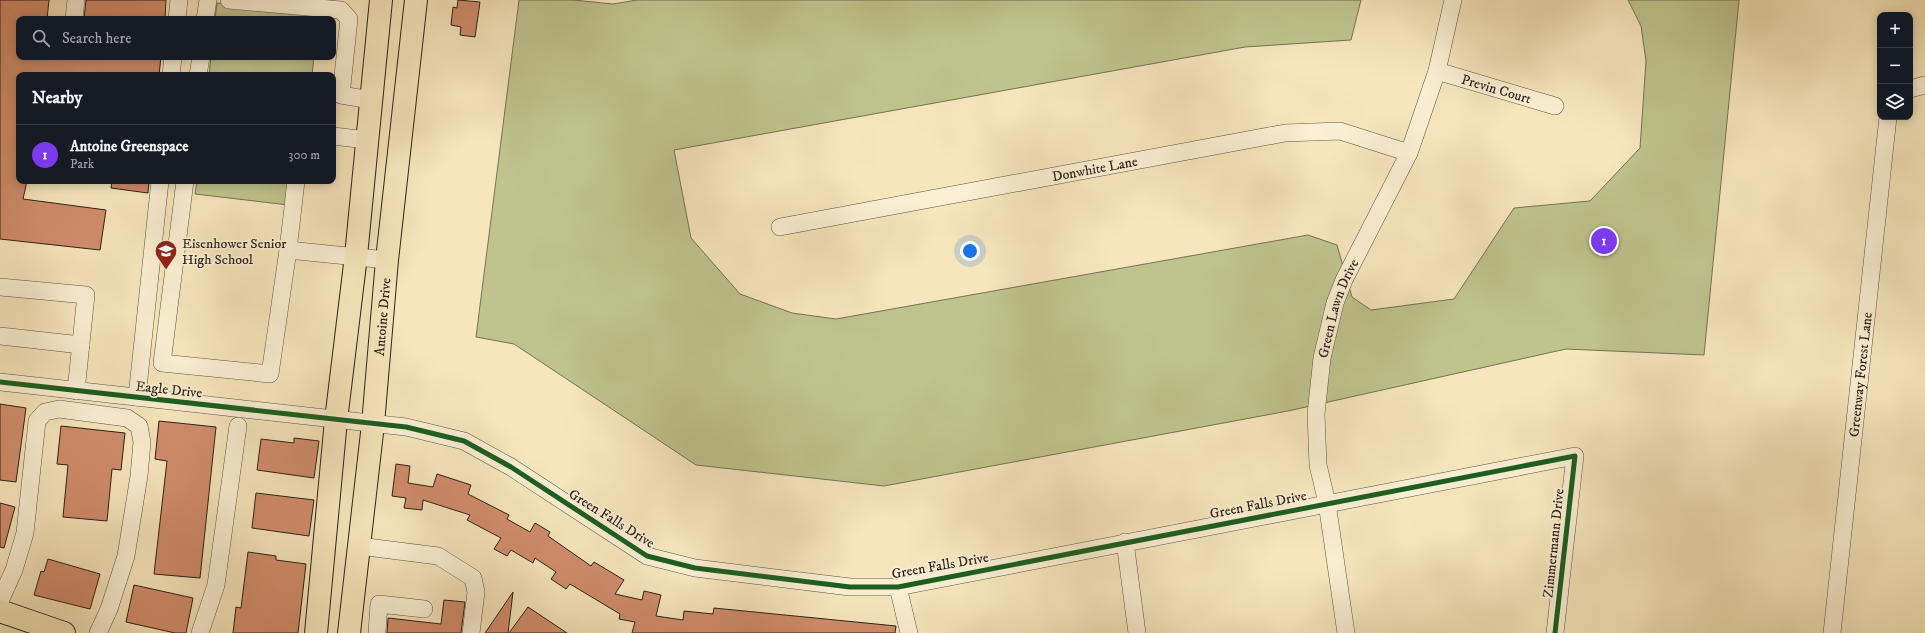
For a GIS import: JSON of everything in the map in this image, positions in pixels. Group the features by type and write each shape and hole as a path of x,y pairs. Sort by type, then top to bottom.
{"main road":[{"path":"316,633 336,420 356,256 367,140 360,98 381,0"},
{"name":"Antoine Drive","path":"349,633 373,424 387,260 416,0"},
{"path":"360,98 404,104"},
{"path":"0,611 64,633"}],"street":[{"path":"74,16 76,0"},
{"path":"177,16 180,0"},
{"path":"206,16 208,0"},
{"path":"229,0 341,10 349,19 341,95 360,98"},
{"name":"Green Lawn Drive","path":"1346,633 1327,503 1318,465 1316,414 1318,386 1327,329 1344,280 1409,153 1437,71 1453,0"},
{"path":"172,72 173,60"},
{"path":"198,72 200,60"},
{"name":"Previn Court","path":"1437,71 1555,106"},
{"path":"1913,88 1925,85"},
{"name":"Greenway Forest Lane","path":"1832,633 1888,120"},
{"name":"Donwhite Lane","path":"780,227 1285,133 1340,131 1409,153"},
{"path":"336,136 367,140"},
{"path":"137,398 160,184"},
{"path":"185,184 162,363 270,374 288,250 296,184"},
{"path":"288,250 387,260"},
{"path":"0,287 86,295 76,391"},
{"path":"0,336 81,345"},
{"name":"Eagle Drive","path":"0,382 336,420"},
{"path":"0,601 14,570 25,533 37,421 45,412 59,409 127,418 139,426 142,442 139,476 126,556 109,608 98,633"},
{"name":"Green Falls Drive","path":"336,420 406,427 464,441 511,467 647,556 695,568 850,587 898,587 1575,456"},
{"path":"200,633 216,585 238,426"},
{"name":"Zimmermann Drive","path":"1555,633 1575,456"},
{"path":"1125,542 1137,633"},
{"path":"359,546 438,556 473,578 476,592 471,633"},
{"path":"898,587 909,633"},
{"path":"377,633 379,604 424,609"}],"green space":[{"path":"519,0 573,0 613,4 637,0 1361,0 1351,40 1245,47 674,150 691,238 740,294 792,313 836,319 1308,235 1337,245 1352,297 1371,310 1454,299 1514,208 1590,201 1640,148 1646,61 1641,26 1628,0 1739,0 1704,355 1566,349 1288,411 884,486 696,465 514,344 476,337"},
{"path":"217,3 319,15 319,16 215,16"},
{"path":"211,60 314,60 312,72 209,72"},
{"path":"197,184 300,184 297,206 195,194"}],"building":[{"path":"0,0 49,0 47,16 16,16 16,60 161,60 159,72 16,72 16,184 26,184 23,199 106,210 100,250 0,239"},
{"path":"86,0 166,0 165,16 84,16"},
{"path":"458,0 480,2 475,37 460,35 461,27 451,25 453,7 457,8"},
{"path":"112,184 149,184 148,193 111,188"},
{"path":"0,404 26,408 16,482 0,480"},
{"path":"159,421 216,427 200,578 154,574 167,461 155,459"},
{"path":"61,426 125,433 121,470 112,469 107,521 63,517 68,465 57,464"},
{"path":"294,438 319,441 314,478 257,470 261,439 294,443"},
{"path":"396,464 410,466 408,483 433,487 437,474 471,485 468,494 509,515 507,519 530,532 535,523 550,532 548,536 591,566 594,562 624,580 615,594 642,600 644,591 661,595 656,616 683,620 684,611 713,614 714,608 896,626 895,633 632,633 635,622 619,619 620,614 570,584 566,589 551,579 556,572 535,558 533,563 511,550 507,556 494,549 501,538 467,520 470,515 423,500 422,510 404,508 406,498 392,496"},
{"path":"256,493 314,500 309,536 252,528"},
{"path":"0,503 15,507 4,548 0,547"},
{"path":"248,552 276,556 276,560 306,564 298,633 233,633 236,607 241,608"},
{"path":"48,559 100,574 90,609 34,595 41,571 44,572"},
{"path":"134,585 193,598 186,633 175,633 126,622"},
{"path":"513,592 508,633 485,633"},
{"path":"444,600 465,602 461,633 387,633 388,618 441,624"},
{"path":"528,607 567,633 509,633"}],"cycle path":[{"path":"0,382 406,427 464,441 511,467 647,556 695,568 850,587 898,587 1575,456 1555,633"}],"place":[{"name":"Antoine Greenspace","path":"1604,241"},
{"name":"Eisenhower Senior High School","path":"166,270"}]}
